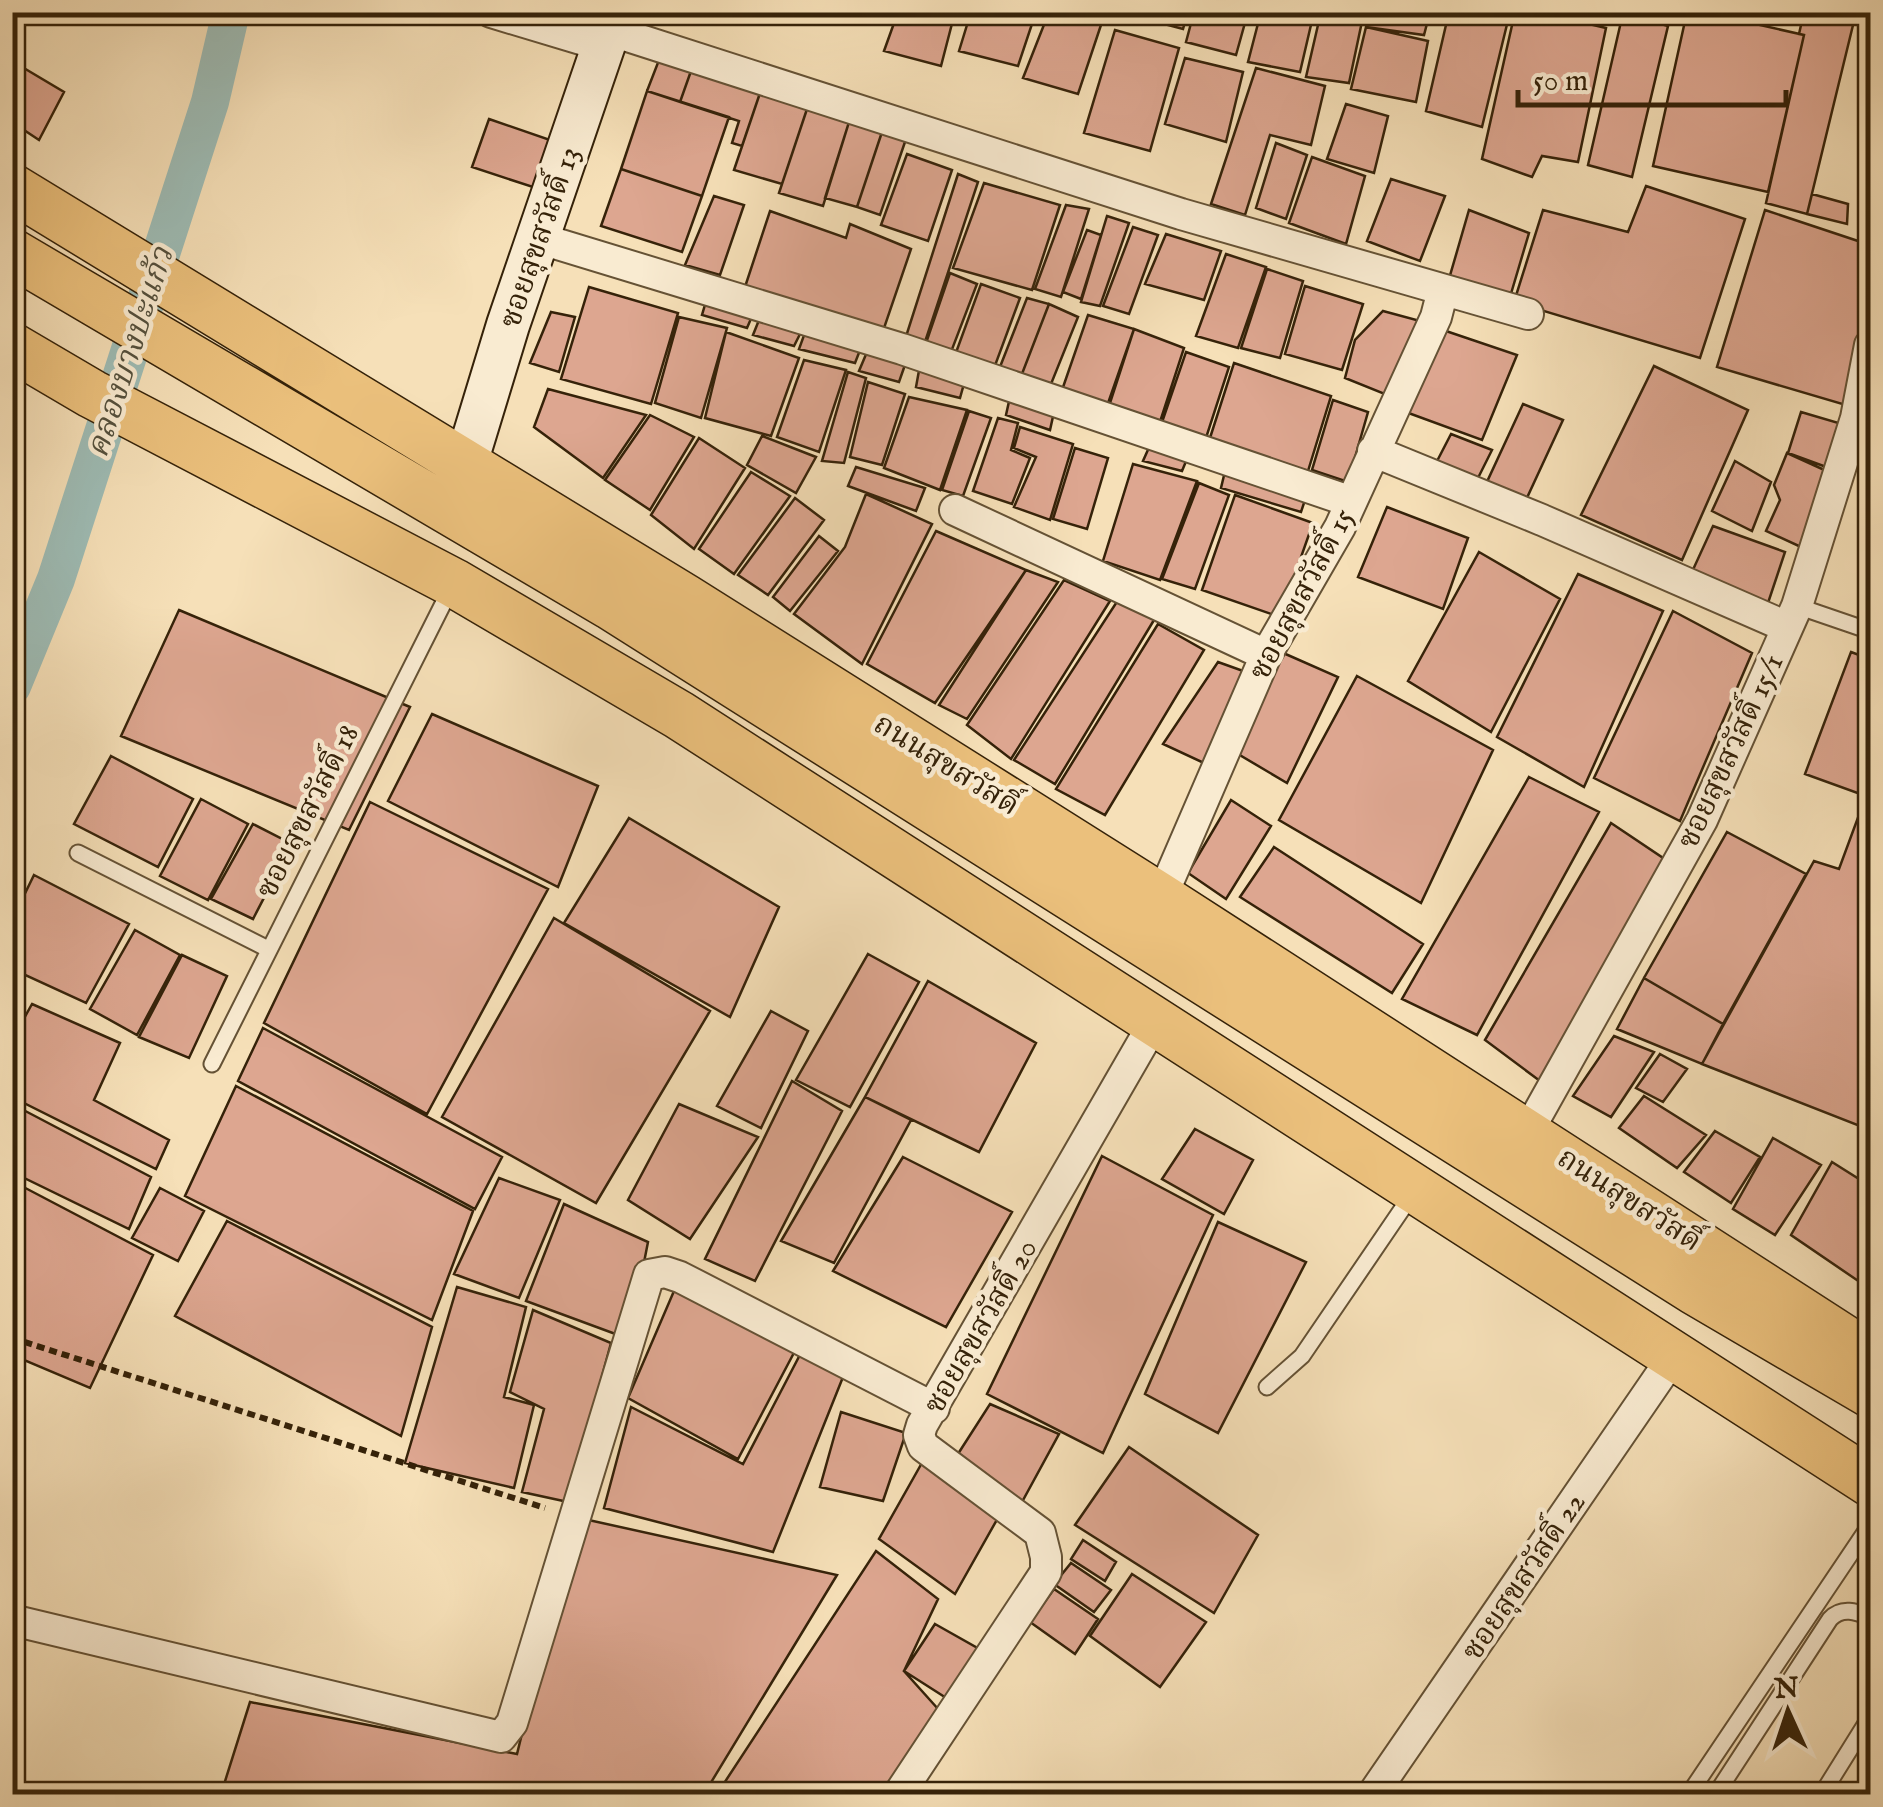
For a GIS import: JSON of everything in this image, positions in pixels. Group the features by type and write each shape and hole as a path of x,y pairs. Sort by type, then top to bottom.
{"main road":[{"name":"ถนนสุขสวัสดิ์","path":"12,188 466,464 1161,898 1870,1356"},
{"path":"12,253 610,605 1694,1290 1870,1393"},
{"path":"12,348 92,394 454,583 678,715 1870,1482"}],"street":[{"path":"490,12 610,30 1181,214 1528,314"},
{"name":"ซอยสุขสวัสดิ์ 13","path":"466,464 610,30"},
{"path":"538,238 902,348 1349,501"},
{"name":"ซอยสุขสวัสดิ์ 15","path":"1161,898 1266,654 1340,527 1436,317 1443,290"},
{"name":"ซอยสุขสวัสดิ์ 15/1","path":"1527,1133 1702,820 1792,616 1856,418 1870,344"},
{"path":"12,371 92,394"},
{"path":"1373,451 1792,616"},
{"path":"955,510 1266,654"},
{"name":"ซอยสุขสวัสดิ์ 20","path":"899,1794 1046,1572 1040,1533 923,1446 922,1425 1154,1023"},
{"path":"12,1620 501,1737 512,1722 649,1275 664,1272 680,1277 934,1408"},
{"name":"ซอยสุขสวัสดิ์ 22","path":"1373,1794 1674,1357"}],"lane":[{"name":"ซอยสุขสวัสดิ์ 18","path":"212,1064 454,583"},
{"path":"1792,616 1870,630"},
{"path":"78,853 268,949"},
{"path":"1266,1387 1302,1356 1415,1191"},
{"path":"1870,1525 1693,1788 1715,1794 1835,1614 1854,1611 1870,1617"},
{"path":"1822,1794 1870,1717"}],"path":[{"path":"12,1338 575,1518"}],"building":[{"path":"532,12 605,12 597,38"},
{"path":"898,12 955,12 941,66 884,51"},
{"path":"971,12 1036,12 1018,66 959,51"},
{"path":"1049,12 1078,12 1103,19 1078,94 1023,78"},
{"path":"1119,12 1188,12 1183,29"},
{"path":"1194,12 1248,12 1236,55 1186,42"},
{"path":"1261,12 1314,12 1300,72 1248,62"},
{"path":"1321,12 1364,12 1349,83 1306,77"},
{"path":"1369,12 1430,12 1424,35 1366,27"},
{"path":"1449,12 1510,12 1482,127 1426,111"},
{"path":"1515,12 1573,12 1572,20 1606,28 1578,162 1542,156 1532,177 1482,159"},
{"path":"1687,12 1804,35 1768,192 1653,166"},
{"path":"1804,12 1854,21 1807,214 1766,203 1804,35 1799,34"},
{"path":"1623,13 1668,26 1632,177 1588,165"},
{"path":"1366,27 1428,41 1416,102 1351,89"},
{"path":"1115,30 1179,48 1150,151 1084,133"},
{"path":"1185,58 1243,72 1226,142 1165,124"},
{"path":"659,60 691,71 680,102 647,91"},
{"path":"12,61 64,92 39,140 12,122"},
{"path":"1256,68 1325,86 1311,145 1270,135 1245,215 1211,204"},
{"path":"691,71 760,93 742,146 732,143 739,121 680,102"},
{"path":"647,91 729,117 702,196 621,169"},
{"path":"760,93 807,109 782,184 734,170"},
{"path":"1346,104 1388,116 1374,173 1327,159"},
{"path":"807,109 849,122 823,206 779,193"},
{"path":"489,119 553,141 539,189 472,167"},
{"path":"849,122 882,132 857,207 825,198"},
{"path":"882,132 906,139 880,215 857,207"},
{"path":"1276,143 1307,155 1286,219 1256,208"},
{"path":"907,154 952,170 928,241 881,225"},
{"path":"1312,157 1365,176 1346,244 1289,223"},
{"path":"621,169 702,196 682,252 601,226"},
{"path":"958,174 978,182 923,348 902,349"},
{"path":"1391,179 1445,196 1420,261 1367,241"},
{"path":"984,183 1060,205 1032,290 953,268"},
{"path":"1646,186 1745,219 1700,358 1514,302 1543,210 1628,232"},
{"path":"1812,194 1848,204 1847,224 1807,214"},
{"path":"714,196 744,205 720,275 685,265"},
{"path":"1066,205 1089,209 1061,297 1035,289"},
{"path":"1469,210 1529,233 1510,297 1449,279"},
{"path":"1765,210 1870,245 1870,280 1849,406 1717,367"},
{"path":"770,211 846,238 850,224 911,249 882,334 744,290"},
{"path":"1107,216 1129,223 1100,306 1081,302"},
{"path":"1133,227 1158,235 1129,314 1103,306"},
{"path":"1087,230 1101,235 1081,299 1063,292"},
{"path":"1166,234 1221,251 1204,300 1145,284"},
{"path":"1226,254 1266,267 1238,348 1196,336"},
{"path":"1267,269 1303,281 1280,358 1241,348"},
{"path":"950,273 977,284 951,352 926,343"},
{"path":"981,284 1020,298 993,371 954,358"},
{"path":"1305,286 1363,304 1342,370 1285,354"},
{"path":"589,287 678,313 651,404 561,379"},
{"path":"707,298 753,314 747,328 702,315"},
{"path":"1027,298 1049,304 1020,379 998,372"},
{"path":"1049,304 1078,317 1049,389 1020,379"},
{"path":"1383,311 1424,322 1392,397 1345,378 1355,340"},
{"path":"551,312 575,317 559,372 530,363"},
{"path":"761,315 803,328 794,346 753,335"},
{"path":"1088,315 1134,329 1106,409 1061,393"},
{"path":"679,317 727,328 701,418 655,403"},
{"path":"807,327 862,345 855,363 799,349"},
{"path":"1134,329 1184,348 1159,425 1108,409"},
{"path":"1443,330 1517,355 1482,440 1403,411"},
{"path":"726,332 799,358 771,436 705,418"},
{"path":"867,352 906,362 899,382 859,371"},
{"path":"1186,352 1229,367 1205,441 1160,428"},
{"path":"804,360 846,370 819,452 777,437"},
{"path":"1234,363 1331,396 1308,471 1209,441"},
{"path":"920,365 965,380 960,398 916,387"},
{"path":"1654,366 1748,410 1682,560 1581,515"},
{"path":"848,372 866,378 844,463 822,461"},
{"path":"868,382 905,394 882,465 850,457"},
{"path":"548,389 646,415 603,478 534,427"},
{"path":"909,397 967,410 940,490 884,468"},
{"path":"1010,397 1054,412 1050,430 1006,415"},
{"path":"1333,400 1368,412 1348,482 1312,470"},
{"path":"1523,404 1563,420 1525,502 1486,484"},
{"path":"969,411 991,418 963,496 942,490"},
{"path":"1801,412 1842,424 1829,468 1788,453"},
{"path":"650,415 694,437 650,510 605,480"},
{"path":"998,418 1018,423 1011,450 1030,458 1012,504 973,491"},
{"path":"1020,427 1073,444 1050,520 1014,507 1036,457 1014,448"},
{"path":"1451,434 1492,450 1476,482 1435,465"},
{"path":"762,436 816,457 796,493 747,465"},
{"path":"699,438 745,468 694,549 651,515"},
{"path":"1151,443 1189,454 1182,471 1143,461"},
{"path":"1075,448 1108,458 1087,529 1053,519"},
{"path":"1787,453 1831,473 1801,547 1766,531 1780,500 1774,485"},
{"path":"1735,461 1771,482 1752,531 1712,511"},
{"path":"1133,464 1197,481 1160,580 1103,561"},
{"path":"856,467 925,488 916,511 848,486"},
{"path":"1226,467 1307,494 1301,512 1221,488"},
{"path":"751,472 790,496 734,574 699,549"},
{"path":"1199,483 1229,495 1195,589 1162,579"},
{"path":"866,494 932,524 862,664 794,614 845,547"},
{"path":"1235,495 1313,523 1280,617 1202,590"},
{"path":"795,498 824,520 768,595 738,575"},
{"path":"1387,507 1468,538 1443,609 1358,577"},
{"path":"1713,526 1785,552 1767,606 1691,574"},
{"path":"936,531 1026,570 935,703 867,664"},
{"path":"819,536 838,551 790,611 773,597"},
{"path":"1479,552 1560,599 1491,732 1408,681"},
{"path":"1026,570 1058,582 967,719 939,705"},
{"path":"1578,574 1663,611 1584,787 1497,737"},
{"path":"1064,580 1110,601 1011,759 967,725"},
{"path":"1120,597 1154,620 1055,784 1014,760"},
{"path":"179,610 410,707 349,830 121,736"},
{"path":"1673,611 1752,653 1680,821 1594,778"},
{"path":"1158,624 1204,650 1105,815 1056,789"},
{"path":"1281,652 1338,677 1287,783 1238,754"},
{"path":"1851,652 1870,659 1870,1130 1702,1064 1814,861 1839,869 1866,796 1805,774"},
{"path":"1218,662 1246,672 1206,764 1163,744"},
{"path":"1357,676 1493,750 1421,903 1279,820"},
{"path":"432,714 598,786 558,887 388,801"},
{"path":"111,756 193,799 158,867 74,824"},
{"path":"1529,777 1599,812 1477,1035 1402,999"},
{"path":"201,799 248,824 208,900 160,876"},
{"path":"1231,800 1271,826 1226,899 1188,873"},
{"path":"370,802 548,889 427,1114 264,1023"},
{"path":"629,818 779,907 730,1017 564,923"},
{"path":"1611,823 1669,862 1540,1081 1485,1040"},
{"path":"253,824 292,844 253,919 211,899"},
{"path":"1727,832 1806,874 1723,1024 1644,978"},
{"path":"1274,847 1423,944 1392,993 1240,897"},
{"path":"34,875 129,924 86,1003 12,969 12,920"},
{"path":"554,918 710,1011 596,1203 442,1117"},
{"path":"135,930 180,955 137,1035 90,1009"},
{"path":"868,954 919,982 850,1107 796,1080"},
{"path":"182,955 227,976 189,1058 139,1037"},
{"path":"1644,978 1723,1024 1702,1064 1617,1029"},
{"path":"928,981 1036,1043 979,1152 865,1097"},
{"path":"32,1004 120,1043 94,1100 169,1140 156,1169 12,1097 12,1040"},
{"path":"771,1011 808,1031 761,1128 717,1106"},
{"path":"263,1028 502,1157 475,1209 238,1081"},
{"path":"1614,1036 1654,1052 1611,1117 1573,1096"},
{"path":"1660,1054 1687,1069 1663,1102 1636,1088"},
{"path":"792,1081 842,1111 755,1281 705,1259"},
{"path":"236,1086 473,1211 432,1320 185,1196"},
{"path":"1644,1096 1706,1135 1677,1168 1619,1128"},
{"path":"865,1097 911,1120 834,1263 781,1241"},
{"path":"12,1104 151,1177 129,1229 12,1172"},
{"path":"679,1104 758,1137 690,1239 628,1200"},
{"path":"1195,1129 1253,1160 1224,1214 1162,1179"},
{"path":"1715,1131 1760,1157 1731,1203 1684,1172"},
{"path":"1773,1138 1821,1165 1775,1235 1733,1209"},
{"path":"1102,1156 1213,1215 1103,1453 987,1394"},
{"path":"903,1157 1012,1212 946,1327 833,1271"},
{"path":"1832,1162 1870,1186 1870,1289 1791,1235"},
{"path":"499,1178 560,1200 519,1298 454,1274"},
{"path":"12,1181 153,1255 90,1388 12,1355"},
{"path":"160,1188 204,1211 178,1261 132,1238"},
{"path":"564,1204 648,1242 629,1339 526,1301"},
{"path":"227,1221 432,1327 401,1436 175,1316"},
{"path":"1218,1222 1306,1262 1218,1433 1145,1394"},
{"path":"680,1277 797,1347 738,1459 628,1398"},
{"path":"457,1287 526,1307 504,1397 534,1405 514,1488 405,1463"},
{"path":"533,1310 611,1343 568,1502 522,1492 544,1409 510,1392"},
{"path":"803,1349 845,1372 773,1552 604,1508 631,1407 743,1464"},
{"path":"990,1404 1059,1434 1022,1502 956,1457"},
{"path":"841,1412 906,1433 883,1501 820,1487"},
{"path":"1129,1447 1258,1535 1214,1613 1075,1525"},
{"path":"923,1461 999,1516 955,1594 879,1539"},
{"path":"575,1517 837,1575 704,1794 221,1794 250,1702 517,1754"},
{"path":"1083,1540 1116,1562 1105,1581 1071,1559"},
{"path":"876,1551 938,1599 904,1671 939,1710 883,1794 717,1794"},
{"path":"1071,1563 1111,1590 1094,1612 1054,1584"},
{"path":"1132,1574 1206,1622 1160,1687 1090,1636"},
{"path":"1054,1589 1098,1619 1075,1654 1030,1622"},
{"path":"935,1624 981,1650 951,1701 904,1671"}],"waterway":[{"name":"คลองบางปะแก้ว","path":"12,686 56,579 210,102 231,12"}]}
